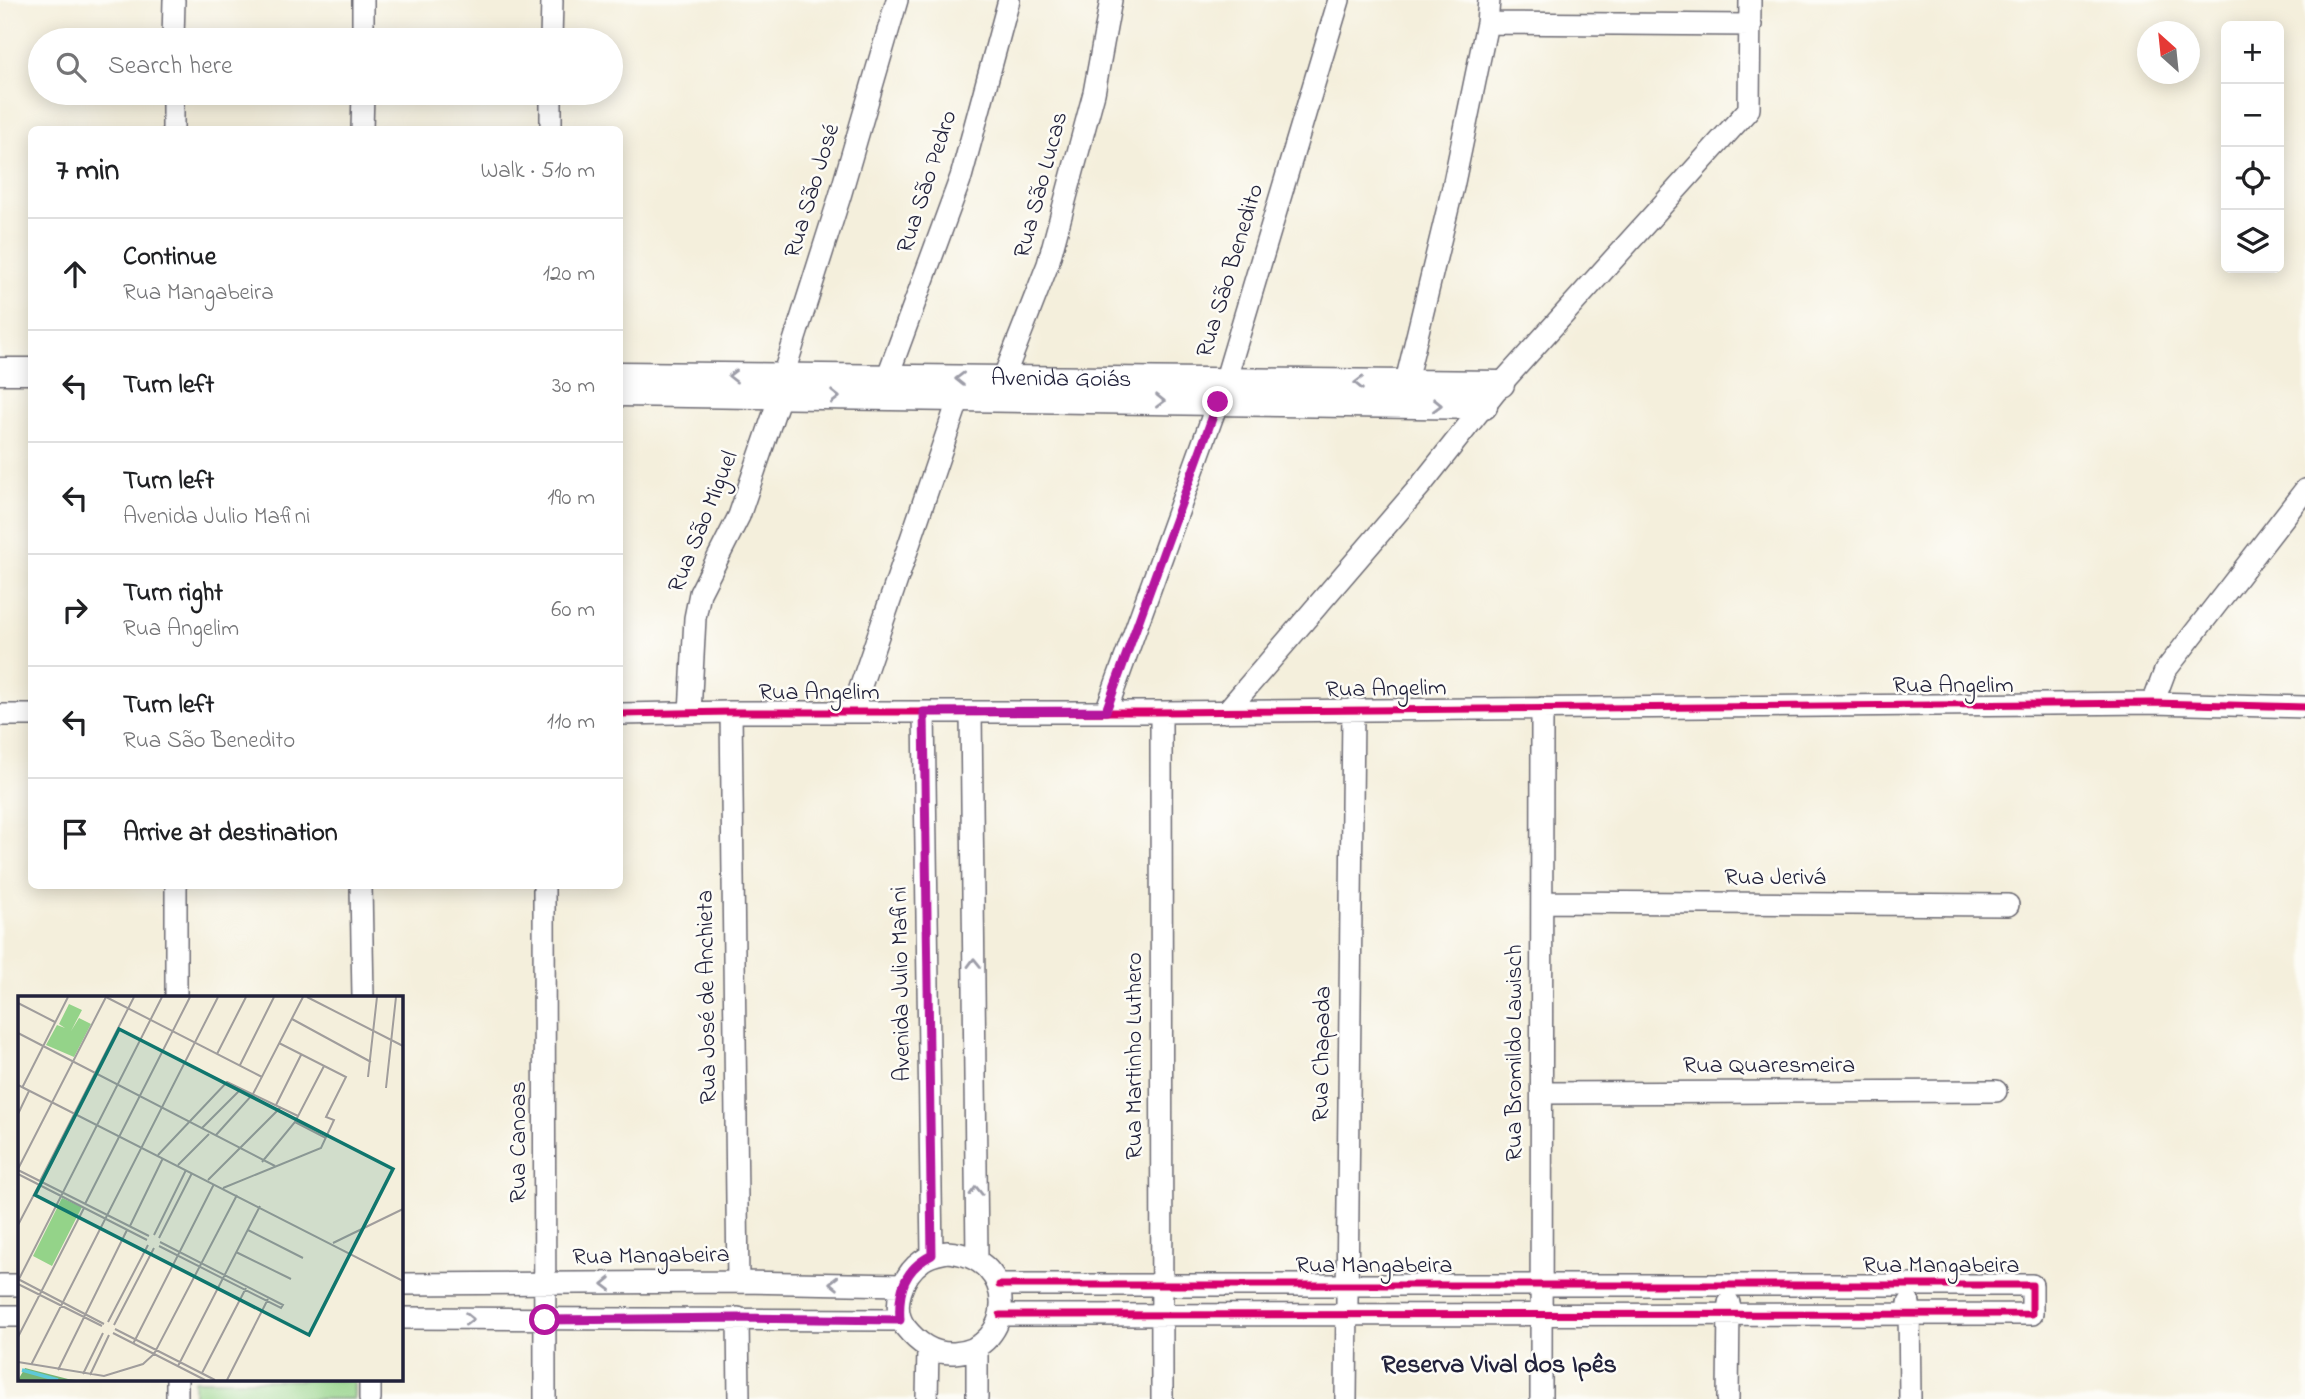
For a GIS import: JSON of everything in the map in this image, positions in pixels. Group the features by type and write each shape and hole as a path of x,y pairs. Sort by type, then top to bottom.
{"street":[{"path":"173,28 174,0"},
{"path":"363,0 363,28"},
{"path":"551,28 552,0"},
{"name":"Rua São José","path":"781,386 897,0"},
{"name":"Rua São Pedro","path":"887,378 961,177 1009,0"},
{"name":"Rua São Lucas","path":"1003,379 1048,264 1094,93 1111,0"},
{"name":"Rua São Benedito","path":"1106,711 1221,392 1339,0"},
{"path":"1403,394 1453,187 1487,23 1489,0"},
{"path":"1226,712 1421,485 1501,384 1749,109 1750,0"},
{"path":"1487,23 1751,25"},
{"path":"173,105 173,126"},
{"path":"362,126 363,105"},
{"path":"551,105 551,126"},
{"path":"0,371 28,371"},
{"name":"Avenida Goiás","path":"623,375 959,398 1221,392 1403,394 1501,384"},
{"name":"Avenida Goiás","path":"623,393 887,378 1003,379 1221,392"},
{"name":"Rua São Miguel","path":"690,713 695,618 700,593 738,516 781,386"},
{"path":"0,388 28,388"},
{"name":"Avenida Goiás","path":"1403,394 1484,406"},
{"path":"852,712 959,398"},
{"path":"2153,703 2165,671 2305,490"},
{"name":"Rua Angelim","path":"623,714 1226,712 2153,703 2305,707"},
{"name":"Rua Bromildo Lawisch","path":"1541,1399 1542,708"},
{"name":"Rua Chapada","path":"1346,1399 1353,709"},
{"name":"Rua José de Anchieta","path":"731,712 738,1282"},
{"name":"Avenida Julio Mafini","path":"924,712 932,1255"},
{"path":"971,712 977,1259"},
{"name":"Rua Martinho Luthero","path":"1161,712 1162,1399"},
{"path":"0,715 28,715"},
{"path":"176,889 176,996"},
{"path":"361,889 363,996"},
{"name":"Rua Canoas","path":"544,889 545,1399"},
{"name":"Rua Jerivá","path":"1542,902 2008,905"},
{"name":"Rua Quaresmeira","path":"1542,1093 1996,1091"},
{"path":"947,1252 962,1253 977,1259 990,1270 999,1285 1002,1300 996,1327 988,1338 961,1352 944,1353 915,1340 900,1320 899,1304 903,1285 914,1267 932,1255 947,1252"},
{"name":"Rua Mangabeira","path":"402,1284 738,1282 903,1285"},
{"path":"0,1285 18,1284"},
{"name":"Rua Mangabeira","path":"999,1285 2032,1285 2032,1314 1000,1315"},
{"path":"1728,1399 1729,1285"},
{"path":"1909,1285 1910,1399"},
{"path":"0,1315 18,1316"},
{"path":"402,1318 900,1320"},
{"path":"738,1318 738,1399"},
{"path":"976,1399 977,1346"},
{"path":"927,1399 928,1348"}],"green space":[{"path":"194,1382 354,1382 354,1399 194,1399"}],"cycle path":[{"path":"623,714 2153,703 2305,707"},
{"path":"999,1285 2032,1285 2032,1314 1000,1315"}],"district":[{"name":"Reserva Vival dos Ipês","path":"1499,1366"}],"route":[{"path":"545,1320 900,1320 900,1294 907,1275 922,1260 932,1255 924,712 1106,711 1218,402"}]}
